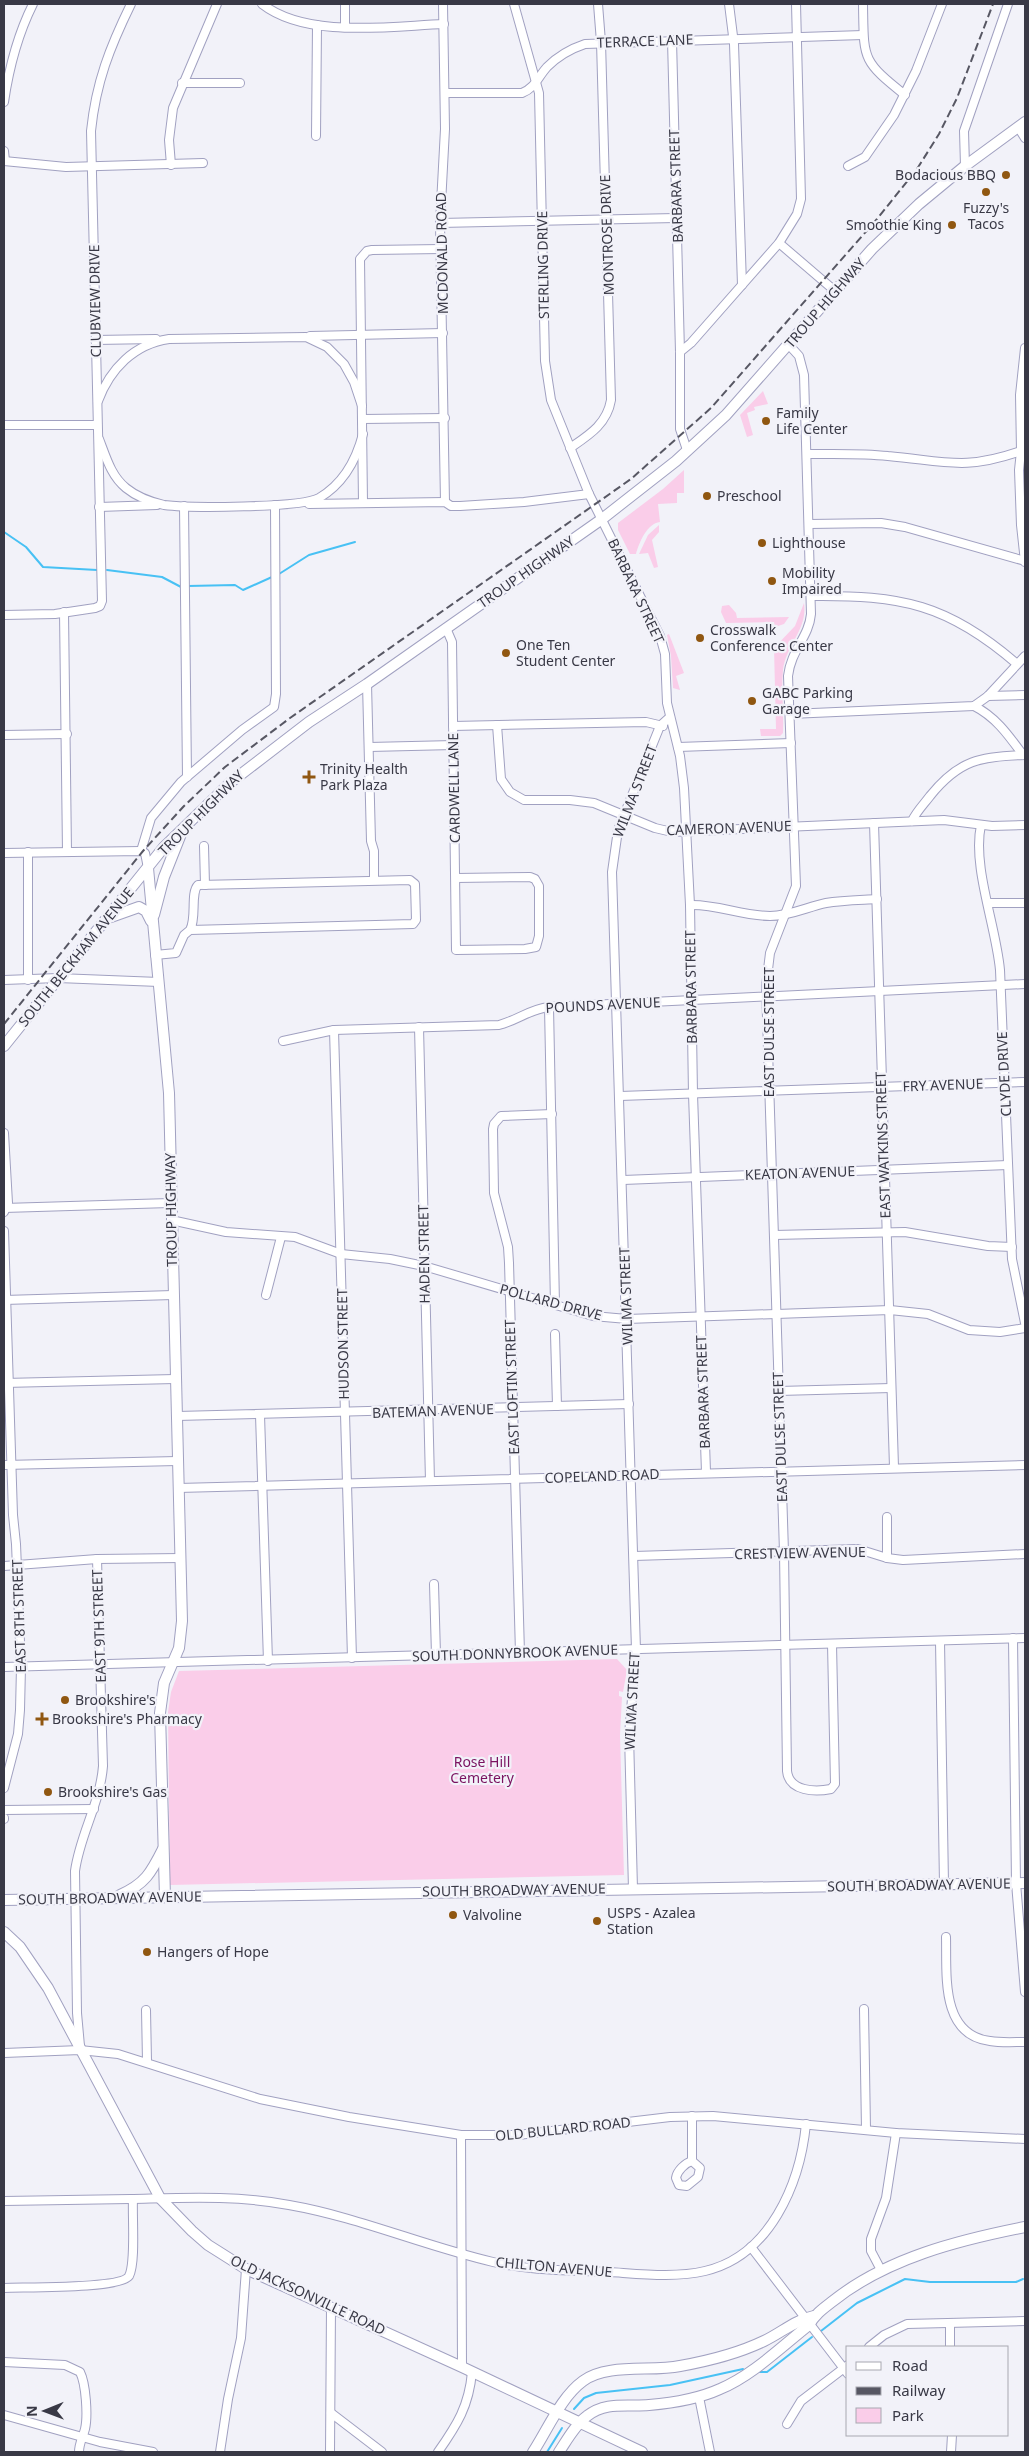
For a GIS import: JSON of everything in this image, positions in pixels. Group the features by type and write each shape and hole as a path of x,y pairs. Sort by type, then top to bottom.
{"main road":[{"name":"TROUP HIGHWAY","path":"165,1897 160,1714 164,1683 181,1636 181,1558 170,1203 169,1093 148,868 183,828 254,762 602,519 688,450 726,415 872,249 911,211 965,166 1022,124"},
{"path":"152,924 164,877 183,828"},
{"name":"SOUTH BECKHAM AVENUE","path":"4,1046 148,868"},
{"path":"107,919 139,907 146,911 152,924"},
{"path":"115,1898 142,1884 151,1873 164,1848"},
{"name":"SOUTH BROADWAY AVENUE","path":"4,1900 1021,1883"},
{"name":"OLD JACKSONVILLE ROAD","path":"4,1932 20,1947 36,1967 160,2198 192,2231 246,2269 467,2369 579,2424 642,2452"},
{"path":"559,2452 587,2416 607,2406 654,2405 699,2397 738,2380 845,2292 881,2270 978,2238 1025,2227"},
{"path":"533,2452 572,2392 592,2375 614,2370 652,2370 678,2367 726,2356 809,2320"}],"street":[{"path":"4,102 13,58 24,22 34,4"},
{"name":"CLUBVIEW DRIVE","path":"64,612 100,606 102,589 96,406 91,131 100,77 110,46 132,4"},
{"path":"171,165 170,121 182,83 217,4"},
{"path":"262,4 279,14 317,25 345,27 444,24"},
{"path":"345,4 345,27"},
{"name":"MCDONALD ROAD","path":"443,4 445,93 440,224 445,418 445,502"},
{"name":"STERLING DRIVE","path":"514,4 537,82 547,377 551,400 589,494 602,519"},
{"name":"MONTROSE DRIVE","path":"570,448 591,434 606,418 612,400 601,42 598,4"},
{"path":"729,4 742,285"},
{"path":"680,352 691,343 779,244 797,214 801,199 796,4"},
{"path":"862,4 863,35 868,61 877,72 905,95"},
{"path":"848,166 866,157 905,95 942,4"},
{"path":"965,166 964,131 1008,4"},
{"path":"316,136 317,25"},
{"name":"TERRACE LANE","path":"445,93 515,94 530,90 547,68 571,48 584,44 863,35"},
{"name":"BARBARA STREET","path":"672,40 680,352 680,429 688,450"},
{"path":"182,83 240,84"},
{"path":"1022,124 1025,138"},
{"path":"4,150 4,161 92,167 203,164"},
{"path":"440,224 676,218"},
{"path":"779,244 835,291"},
{"path":"363,503 359,264 364,253 372,250 441,250"},
{"path":"95,340 443,333"},
{"path":"306,336 327,347 344,364 354,382 362,406"},
{"path":"96,406 105,384 124,360 149,344 169,339"},
{"name":"EAST DULSE STREET","path":"789,345 796,351 803,368 811,596 810,622 795,651 790,666 796,886 770,953 766,997 784,1552 788,1776 801,1788 824,1791 831,1789 835,1784 832,1644"},
{"path":"808,524 889,525 1025,561 1021,525 1019,470 1024,449 1020,395 1025,348"},
{"path":"362,419 445,418"},
{"path":"4,425 97,429 110,468 123,485 146,499 166,505"},
{"path":"302,504 319,498 341,480 355,456 363,434"},
{"path":"807,454 864,454 961,465 994,460 1024,449"},
{"path":"99,507 445,502 451,506 589,494"},
{"path":"140,851 147,827 157,809 187,777 242,730 274,707 276,694 275,505"},
{"path":"184,506 187,777"},
{"name":"BARBARA STREET","path":"602,519 662,643 670,717 683,771 690,905 690,1001 706,1472"},
{"path":"811,596 870,596 923,606 948,615 972,629 993,643 1017,664"},
{"path":"4,615 64,612 67,852"},
{"name":"CARDWELL LANE","path":"446,628 452,638 456,950 525,949 537,946 539,919 537,880 530,877 456,878"},
{"path":"974,706 988,696 1025,656"},
{"path":"367,684 371,841 374,850 374,880"},
{"path":"988,696 1025,695"},
{"path":"790,714 974,706 987,712 1024,755"},
{"name":"WILMA STREET","path":"633,1888 629,1752 636,1650 612,872 614,847 624,814 660,726 670,717"},
{"path":"453,726 646,722 673,730"},
{"name":"CAMERON AVENUE","path":"497,726 501,779 510,792 517,797 532,801 570,800 589,802 624,814 659,830 686,832 944,820 980,825 1025,825"},
{"path":"4,735 67,734"},
{"path":"678,748 791,743"},
{"path":"369,747 454,745"},
{"path":"912,821 937,788 962,766 993,756 1024,755"},
{"name":"EAST WATKINS STREET","path":"874,823 894,1467"},
{"name":"CLYDE DRIVE","path":"980,825 978,837 979,858 998,953 1014,1277 1025,1323"},
{"path":"204,846 205,885"},
{"path":"4,853 140,851 145,853 148,868"},
{"path":"28,852 28,980"},
{"path":"155,955 176,953 184,934 190,930 195,919 195,888 205,885 374,880 414,882 416,920 414,924 190,930"},
{"path":"690,905 717,906 756,916 786,915 826,903 876,899"},
{"path":"989,903 1025,903"},
{"path":"4,980 58,978 159,982"},
{"name":"POUNDS AVENUE","path":"283,1041 334,1030 499,1025 512,1021 531,1010 549,1007 1025,984"},
{"path":"549,1007 554,1305"},
{"name":"HADEN STREET","path":"419,1027 430,1481"},
{"name":"HUDSON STREET","path":"334,1030 352,1658"},
{"name":"FRY AVENUE","path":"620,1096 1025,1082"},
{"name":"EAST LOFTIN STREET","path":"520,1653 508,1247 497,1211 492,1174 494,1124 501,1116 552,1114"},
{"path":"4,1134 8,1204 4,1210"},
{"name":"KEATON AVENUE","path":"623,1180 1008,1165"},
{"path":"4,1210 170,1203"},
{"name":"POLLARD DRIVE","path":"171,1220 226,1232 295,1237 340,1254 390,1259 424,1266 593,1316 627,1319 890,1310 928,1314 969,1330 1000,1332 1025,1328"},
{"name":"EAST 8TH STREET","path":"4,1231 8,1465 17,1566 21,1667 18,1734 4,1788"},
{"path":"774,1235 921,1233 964,1243 1012,1247"},
{"path":"266,1295 281,1237"},
{"path":"5,1300 173,1296"},
{"path":"556,1334 557,1406"},
{"path":"7,1383 175,1379"},
{"path":"779,1391 892,1388"},
{"name":"BATEMAN AVENUE","path":"177,1416 428,1411 629,1404"},
{"path":"260,1415 268,1661"},
{"path":"8,1465 177,1461"},
{"name":"COPELAND ROAD","path":"178,1488 706,1472 1025,1465"},
{"path":"887,1517 887,1558"},
{"name":"CRESTVIEW AVENUE","path":"634,1556 858,1549 887,1558 903,1560 1025,1554"},
{"path":"4,1566 97,1559 181,1558"},
{"name":"EAST 9TH STREET","path":"80,2050 77,2013 76,1947 78,1855 102,1788 103,1766 97,1559"},
{"path":"434,1584 436,1656"},
{"path":"1013,1638 1025,1992"},
{"name":"SOUTH DONNYBROOK AVENUE","path":"4,1668 1025,1638"},
{"path":"940,1641 944,1884"},
{"path":"4,1810 94,1809"},
{"path":"946,1938 950,2006 958,2023 972,2035 989,2041 1025,2042"},
{"path":"864,2008 866,2129"},
{"path":"146,2010 147,2062"},
{"path":"68,2025 74,2021 77,2013"},
{"name":"OLD BULLARD ROAD","path":"4,2053 80,2050 118,2054 260,2099 349,2117 461,2135 518,2135 692,2116 896,2133 1025,2139"},
{"path":"692,2116 692,2161"},
{"name":"CHILTON AVENUE","path":"4,2201 160,2198 288,2204 387,2230 462,2254 525,2267 670,2274 704,2272 739,2257 766,2232 786,2199 799,2164 806,2124"},
{"path":"881,2270 871,2251 871,2239 886,2198 896,2133"},
{"path":"438,2452 466,2406 470,2394 467,2369 462,2254 461,2135"},
{"path":"4,2288 107,2285 125,2280 129,2276 132,2262 133,2199"},
{"path":"751,2247 846,2369 801,2401 787,2424"},
{"path":"220,2452 228,2399 241,2338 246,2269"},
{"path":"330,2452 331,2308"},
{"path":"870,2346 884,2335 907,2324 1025,2321"},
{"path":"950,2323 950,2346"},
{"path":"4,2362 65,2366 80,2372 85,2387 85,2430 81,2436 79,2452"},
{"path":"699,2397 710,2452"},
{"path":"331,2413 382,2452"},
{"path":"4,2415 81,2436 153,2452"},
{"path":"951,2452 952,2436"}],"green space":[{"path":"763,391 768,404 754,407 755,410 747,413 753,435 747,437 740,415"},
{"path":"684,470 684,493 677,493 677,503 658,504 660,522 655,523 647,530 641,539 636,554 630,554 618,530 618,523 663,489"},
{"path":"659,525 659,532 652,540 658,567 654,568 648,553 639,554 648,535"},
{"path":"804,603 803,621 788,653 783,670 783,733 780,736 761,736 760,729 776,729 774,648 795,626"},
{"path":"729,605 736,613 737,618 789,617 784,624 775,627 774,622 726,623 721,612 722,606"},
{"path":"669,634 684,673 676,676 680,690 673,688 671,656 667,635"},
{"name":"Rose Hill Cemetery","path":"617,1659 627,1670 623,1692 619,1691 619,1696 622,1697 620,1735 624,1875 170,1885 168,1712 171,1692 179,1671"}],"waterway":[{"path":"4,532 26,547 43,567 97,570"},
{"path":"279,574 309,555 355,542"},
{"path":"107,570 162,577 181,587"},
{"path":"188,586 235,585 243,590 272,577"},
{"path":"821,2331 857,2303 905,2279 930,2282 1016,2282 1023,2279"},
{"path":"760,2372 767,2372 812,2337"},
{"path":"574,2409 584,2398 596,2393 670,2385 743,2369"},
{"path":"547,2452 562,2428"}],"railway":[{"path":"4,1024 143,851 184,806 225,767 290,718 631,479 711,408 877,219 917,169 939,134 957,98 993,4"}],"place":[{"name":"Bodacious BBQ","path":"1006,175"},
{"name":"Fuzzy's Tacos","path":"986,192"},
{"name":"Smoothie King","path":"952,225"},
{"name":"Family Life Center","path":"766,421"},
{"name":"Preschool","path":"707,496"},
{"name":"Lighthouse","path":"762,543"},
{"name":"Mobility Impaired","path":"772,581"},
{"name":"Crosswalk Conference Center","path":"700,638"},
{"name":"One Ten Student Center","path":"506,653"},
{"name":"GABC Parking Garage","path":"752,701"},
{"name":"Trinity Health Park Plaza","path":"309,777"},
{"name":"Brookshire's","path":"65,1700"},
{"name":"Brookshire's Pharmacy","path":"42,1719"},
{"name":"Brookshire's Gas","path":"48,1792"},
{"name":"Valvoline","path":"453,1915"},
{"name":"USPS - Azalea Station","path":"597,1921"},
{"name":"Hangers of Hope","path":"147,1952"}]}
